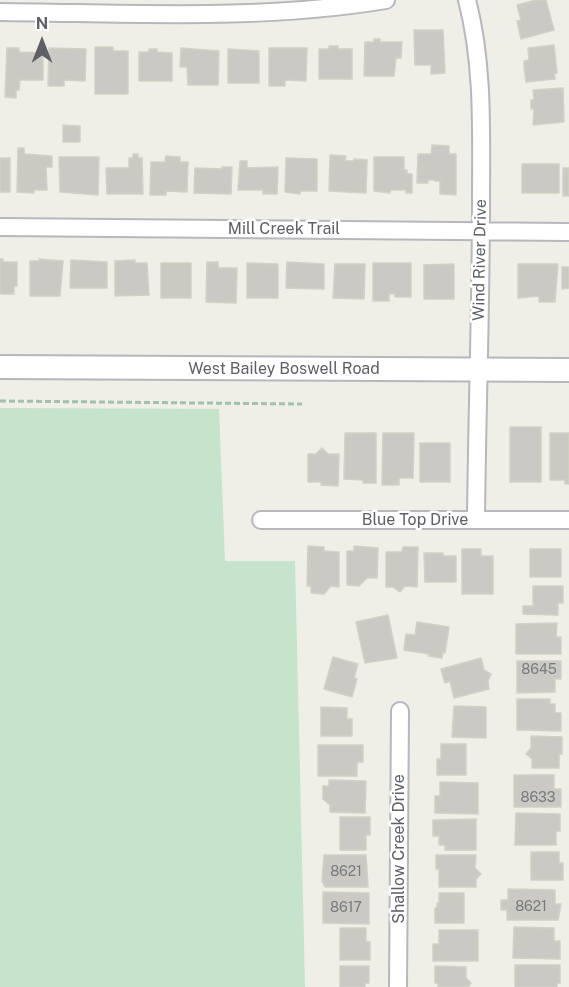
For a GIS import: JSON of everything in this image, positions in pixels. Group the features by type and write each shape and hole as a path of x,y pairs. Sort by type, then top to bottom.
{"main road":[{"name":"West Bailey Boswell Road","path":"0,367 569,370"}],"street":[{"path":"0,12 249,14 304,11 386,0"},
{"name":"Wind River Drive","path":"467,0 476,48 481,101 476,520"},
{"name":"Mill Creek Trail","path":"0,227 569,232"},
{"name":"Blue Top Drive","path":"261,520 569,520"},
{"name":"Shallow Creek Drive","path":"398,987 399,711"}],"path":[{"path":"0,401 302,404"}],"green space":[{"path":"0,408 219,409 225,561 295,561 305,987 0,987"}],"building":[{"path":"546,0 554,30 521,39 517,21 521,20 517,5"},
{"path":"414,30 443,30 445,73 431,74 431,65 415,65"},
{"path":"374,39 380,39 380,42 402,42 401,58 396,58 394,76 364,76 365,42 374,42"},
{"path":"554,45 557,73 554,74 555,79 526,82 524,61 529,60 528,48"},
{"path":"329,46 338,46 338,49 352,49 352,79 319,79 319,49 329,49"},
{"path":"95,47 113,47 113,51 128,51 128,94 95,94"},
{"path":"7,48 19,48 19,52 43,53 43,80 20,80 16,98 5,97"},
{"path":"49,48 86,49 85,81 64,80 64,86 48,86"},
{"path":"181,48 219,51 218,85 188,85 187,67 180,67"},
{"path":"269,48 307,48 306,81 285,80 285,86 269,86"},
{"path":"149,49 172,53 172,81 139,81 139,52 149,52"},
{"path":"228,49 259,51 259,83 228,83"},
{"path":"563,88 564,122 533,125 534,109 531,109 531,100 534,100 533,90"},
{"path":"63,125 80,126 80,142 63,142"},
{"path":"432,145 449,146 449,154 456,154 456,195 440,194 440,181 428,180 428,183 417,183 418,154 431,154"},
{"path":"18,148 24,148 24,154 52,156 52,167 46,167 47,190 34,190 34,193 17,192"},
{"path":"133,154 138,154 138,158 142,158 143,194 107,194 106,168 129,168 129,158 133,158"},
{"path":"330,155 346,156 345,161 367,160 366,193 329,191"},
{"path":"166,156 180,157 180,162 188,162 187,192 166,191 166,195 150,195 151,162 165,162"},
{"path":"59,157 99,157 98,195 60,192"},
{"path":"374,157 404,157 404,170 407,170 407,174 412,174 412,193 406,193 406,190 390,190 390,193 374,191"},
{"path":"0,158 10,158 10,192 0,192"},
{"path":"286,158 317,159 317,191 300,191 300,194 285,192"},
{"path":"240,161 247,161 247,168 278,167 277,194 263,194 263,190 238,190"},
{"path":"522,164 559,164 559,193 522,193"},
{"path":"222,167 232,167 231,194 194,193 195,168 222,169"},
{"path":"563,168 569,168 569,196 563,196"},
{"path":"0,259 3,259 3,262 17,262 17,286 14,286 14,294 0,294"},
{"path":"39,259 63,261 60,296 30,296 30,261 39,261"},
{"path":"71,260 107,262 107,288 70,288"},
{"path":"135,260 135,263 147,263 149,295 115,296 115,261"},
{"path":"207,262 218,262 218,268 237,268 236,303 206,302"},
{"path":"287,262 324,264 324,289 286,288"},
{"path":"161,263 191,263 191,298 161,298"},
{"path":"247,263 278,264 278,298 247,298"},
{"path":"373,263 411,263 411,297 395,297 395,294 389,294 389,301 373,301"},
{"path":"335,264 365,264 364,299 333,298"},
{"path":"454,264 454,299 424,299 424,265"},
{"path":"518,264 558,264 555,302 539,302 539,296 518,298"},
{"path":"562,267 569,267 569,288 562,289"},
{"path":"510,427 541,427 541,482 510,482"},
{"path":"345,433 376,433 376,483 344,479"},
{"path":"383,433 414,433 413,478 399,478 399,485 382,485"},
{"path":"550,433 569,433 569,484 565,484 565,480 550,480"},
{"path":"420,443 450,443 450,482 420,482"},
{"path":"322,448 328,454 339,454 338,486 321,485 322,482 308,482 308,454 316,454"},
{"path":"308,546 324,547 324,551 339,552 339,587 331,586 324,594 311,593 311,586 307,586"},
{"path":"354,546 378,548 377,578 367,578 359,586 347,585 347,551 354,551"},
{"path":"403,547 418,547 417,587 405,586 400,592 393,587 386,587 386,552 402,552"},
{"path":"462,549 481,549 481,556 493,556 493,594 462,594"},
{"path":"530,549 561,549 561,577 530,577"},
{"path":"424,553 456,556 456,582 425,582"},
{"path":"533,586 563,586 563,603 558,603 558,615 523,614 523,606 533,606"},
{"path":"388,615 397,658 365,663 356,622"},
{"path":"417,622 449,627 445,653 443,652 442,658 404,650 406,634 415,635"},
{"path":"557,623 556,637 561,637 561,654 516,654 516,624"},
{"path":"333,657 358,664 352,697 324,689"},
{"path":"481,658 484,670 491,674 488,681 489,689 454,698 450,681 445,683 441,669"},
{"path":"517,661 561,661 561,679 555,679 555,692 517,693"},
{"path":"517,699 550,699 550,704 555,704 555,713 561,713 561,731 517,730"},
{"path":"454,706 486,707 486,738 452,737"},
{"path":"321,707 347,708 347,719 352,719 352,736 321,736"},
{"path":"531,736 562,737 559,768 532,768 532,759 526,754 531,748"},
{"path":"441,744 466,744 466,775 437,775 437,759 441,759"},
{"path":"318,745 363,745 363,762 357,762 357,776 318,776"},
{"path":"514,775 554,775 554,789 561,789 561,807 514,807"},
{"path":"329,780 366,781 365,813 330,812 330,805 323,799 323,786 329,786"},
{"path":"440,782 478,783 478,814 435,813 435,796 440,796"},
{"path":"516,813 560,814 560,831 556,831 556,845 515,845"},
{"path":"340,817 370,817 370,835 366,835 366,850 340,850"},
{"path":"476,819 476,850 445,850 445,845 439,845 439,836 433,836 433,820"},
{"path":"531,852 559,852 559,863 563,863 563,880 531,880"},
{"path":"324,855 366,855 368,887 325,887 322,881"},
{"path":"436,855 476,855 475,868 481,874 476,879 476,887 439,887"},
{"path":"508,889 555,890 555,904 561,904 558,920 507,920 507,910 501,910 501,900 508,900"},
{"path":"323,892 369,893 369,924 323,923"},
{"path":"439,893 464,893 464,923 435,923 435,908 439,903"},
{"path":"514,927 554,928 554,941 560,941 560,959 513,958"},
{"path":"340,928 366,928 366,942 370,942 370,960 340,960"},
{"path":"439,930 478,930 478,961 433,961 433,944 439,944"},
{"path":"515,965 560,965 560,983 557,983 557,987 515,987"},
{"path":"340,966 369,966 369,983 365,983 365,987 340,987"},
{"path":"435,966 466,967 466,978 471,983 468,987 438,987 438,983 435,983"}]}
